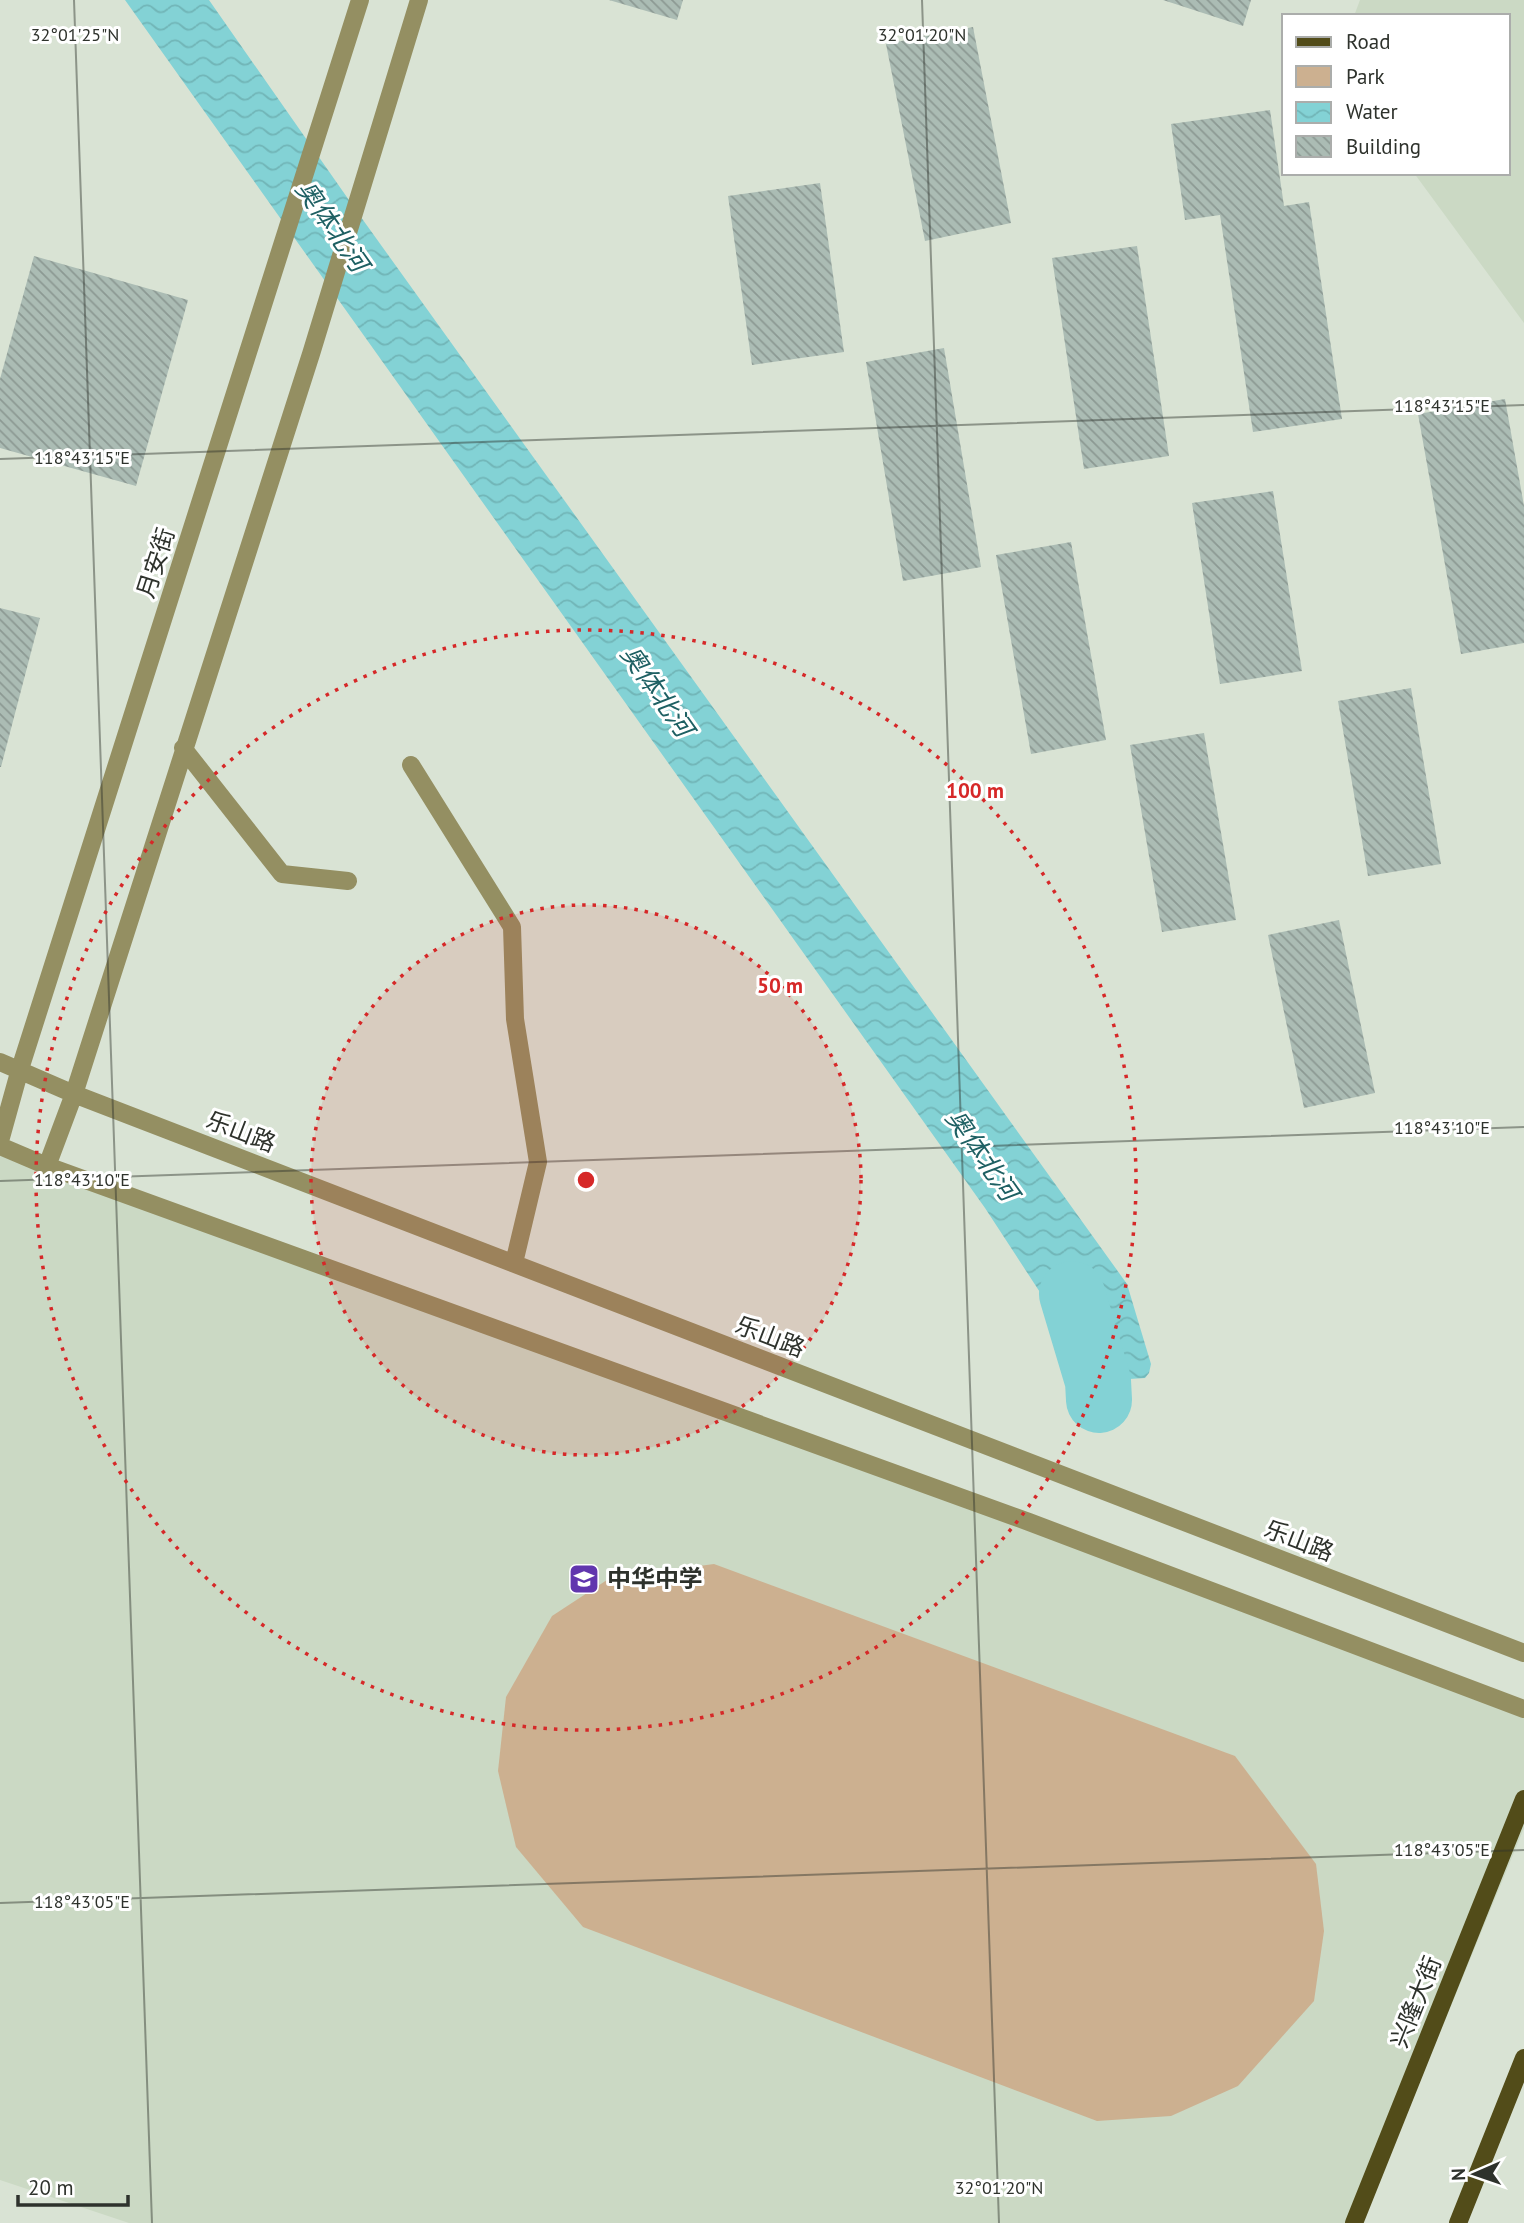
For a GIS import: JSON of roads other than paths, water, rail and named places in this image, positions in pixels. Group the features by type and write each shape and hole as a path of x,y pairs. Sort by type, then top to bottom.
{"main road":[{"name":"兴隆大街","path":"1354,2223 1524,1799"},
{"path":"1458,2223 1524,2059"}],"street":[{"name":"月安街","path":"0,1144 20,1069 360,0"},
{"path":"47,1166 74,1094 310,354 419,0"},
{"path":"183,748 282,874 348,881"},
{"path":"411,765 512,927 515,1019 538,1162 514,1263"},
{"name":"乐山路","path":"0,1062 74,1094 1524,1653"},
{"path":"0,1144 47,1166 1029,1522 1524,1709"}],"water":[{"path":"125,0 209,0 358,213 1127,1284 1151,1364 1145,1378 1098,1381 1064,1351 1047,1303 985,1208"}],"waterway":[{"name":"奥体北河","path":"1072,1294 1098,1381 1099,1400"}],"place":[{"name":"中华中学","path":"584,1579"}]}
